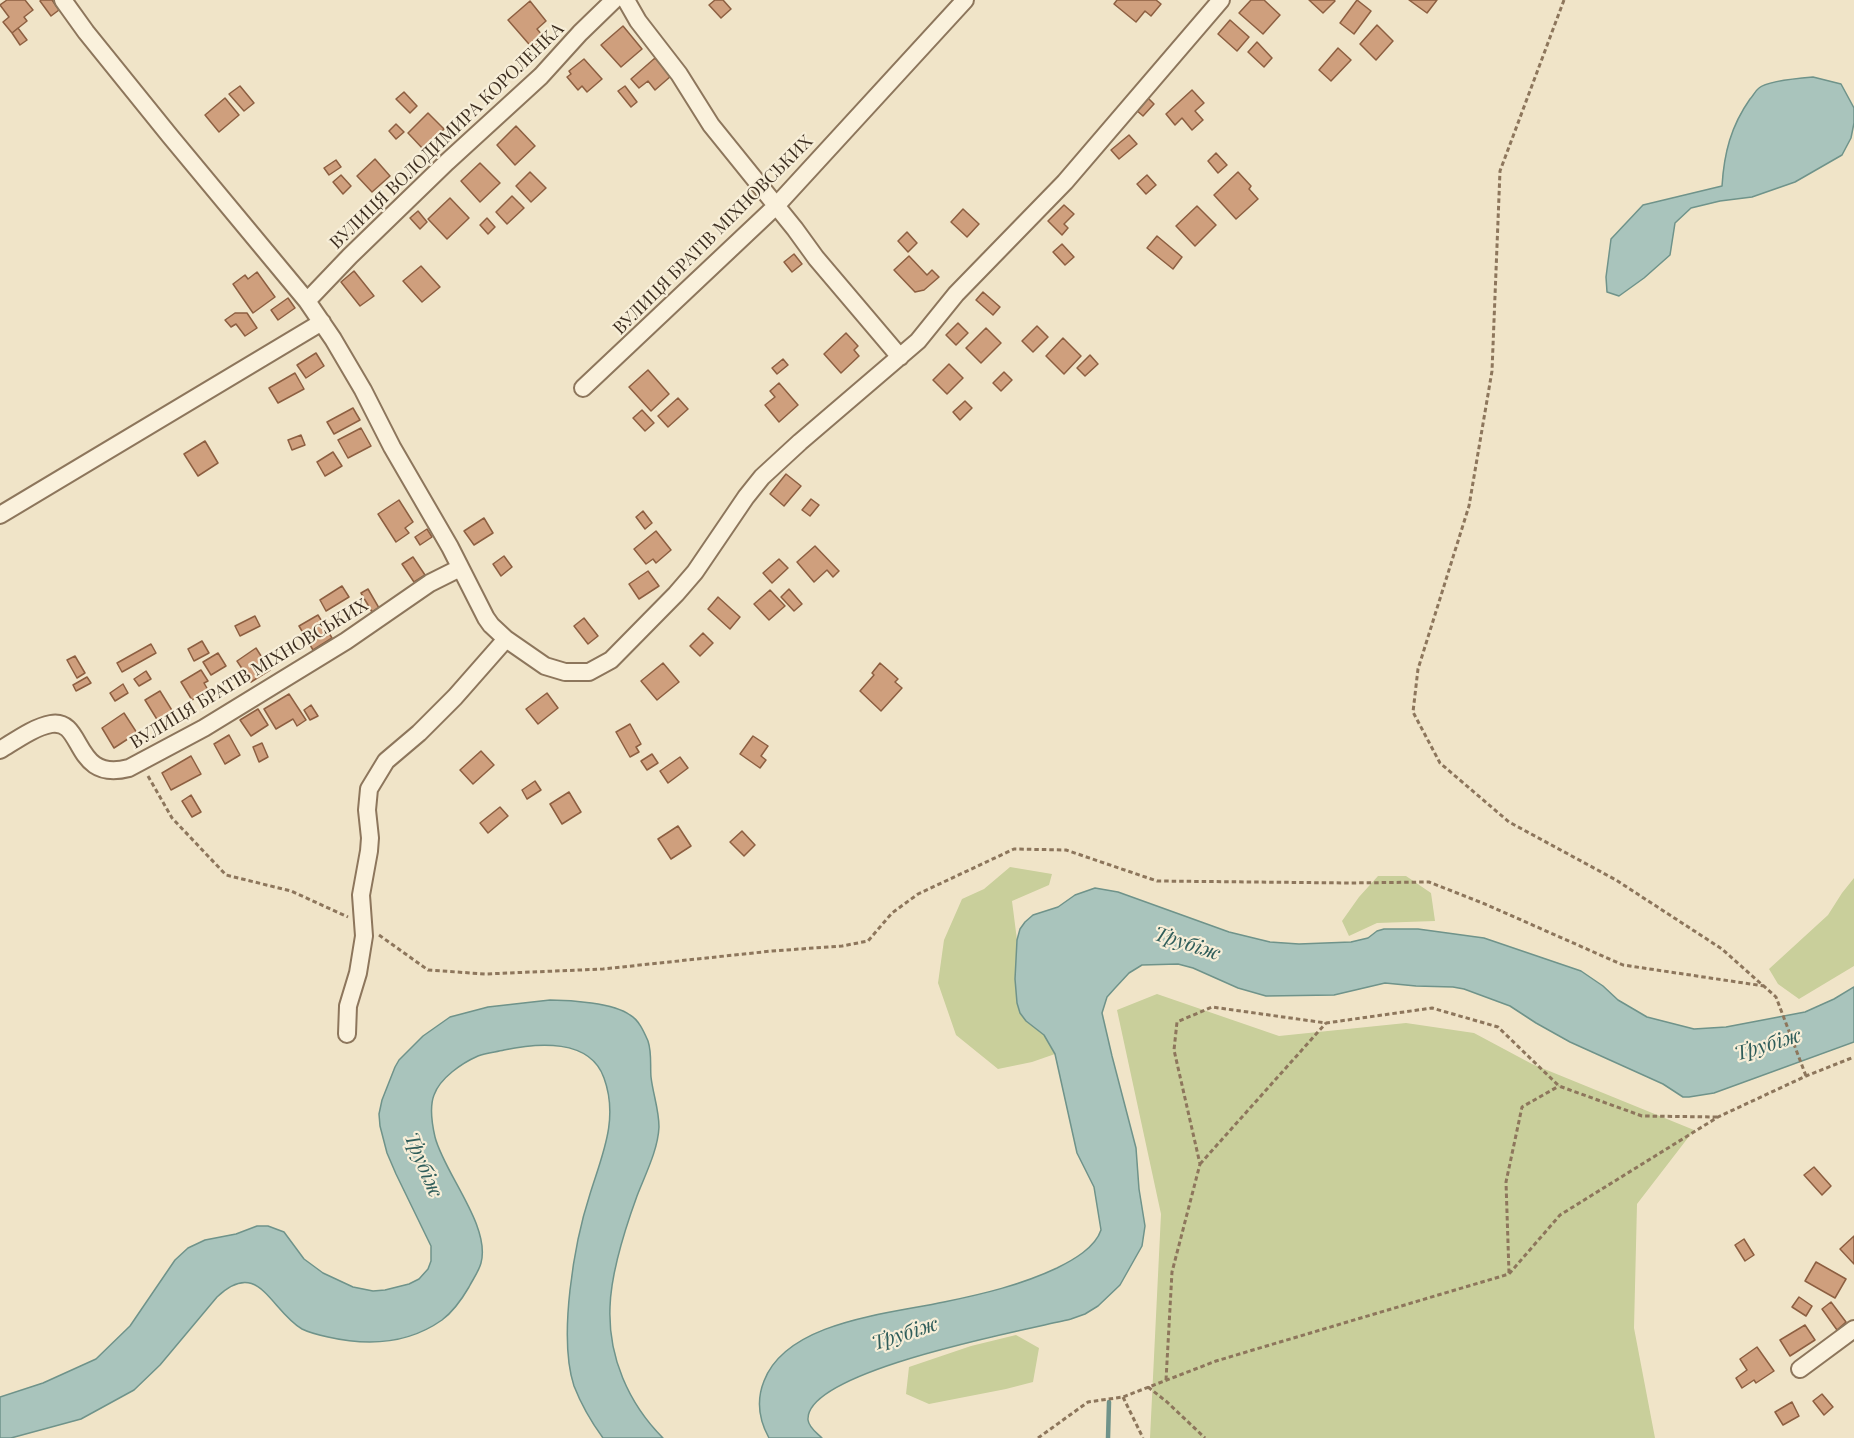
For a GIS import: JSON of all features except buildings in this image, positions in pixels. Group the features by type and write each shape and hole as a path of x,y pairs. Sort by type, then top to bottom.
{"street":[{"path":"63,0 86,32 322,322 363,390 491,625 506,639 545,666 565,672 589,672 610,660 682,587 762,477 918,341 956,294 1065,182 1221,0"},
{"name":"ВУЛИЦЯ ВОЛОДИМИРА КОРОЛЕНКА","path":"307,301 447,162 525,92 614,0"},
{"path":"626,0 638,21 679,74 711,125 816,258 900,357"},
{"name":"ВУЛИЦЯ БРАТІВ МІХНОВСЬКИХ","path":"583,388 776,206 965,0"},
{"path":"0,515 322,322"},
{"name":"ВУЛИЦЯ БРАТІВ МІХНОВСЬКИХ","path":"0,750 41,727 56,724 68,729 89,760 99,768 116,771 141,763 241,706 365,629 430,583 460,568"},
{"path":"347,1034 348,1006 358,973 364,925 361,895 370,838 367,810 369,789 386,761 456,697 506,639"},
{"path":"1800,1369 1854,1329"}],"path":[{"path":"1564,0 1500,171 1492,371 1469,506 1418,669 1413,712 1440,763 1509,822 1616,880 1722,949 1776,997 1806,1076"},
{"path":"141,763 172,818 226,875 291,891 364,925 428,970 485,974 603,969 771,951 842,946 868,941 892,913 918,894 1014,849 1066,850 1157,881 1429,882 1485,904 1623,965 1764,986"},
{"path":"1200,1164 1174,1050 1177,1022 1212,1007 1326,1023 1432,1008 1498,1027 1559,1086 1642,1116 1718,1117"},
{"path":"1166,1380 1172,1272 1200,1164 1326,1023"},
{"path":"1038,1438 1088,1402 1123,1397 1216,1361 1509,1274 1560,1215 1718,1117 1806,1076 1854,1057"},
{"path":"1509,1274 1506,1182 1522,1107 1559,1086"},
{"path":"1148,1387 1205,1438"},
{"path":"1123,1397 1143,1438"}],"green space":[{"path":"1010,867 1052,874 1049,885 1012,901 1017,940 1015,979 1038,1029 1055,1054 1032,1062 998,1069 956,1035 938,983 944,940 962,899 984,889"},
{"path":"1378,876 1406,876 1431,893 1435,921 1377,923 1349,936 1342,921"},
{"path":"1854,878 1854,966 1799,999 1778,984 1769,969 1828,915"},
{"path":"1157,994 1279,1036 1406,1023 1474,1033 1532,1064 1694,1130 1637,1204 1634,1328 1655,1438 1150,1438 1161,1214 1117,1010"},
{"path":"1016,1335 1039,1348 1033,1382 929,1404 906,1394 909,1367 971,1346"}],"water":[{"path":"1813,77 1841,84 1854,108 1851,138 1842,155 1795,182 1752,197 1691,208 1675,223 1670,255 1619,296 1607,292 1606,277 1611,239 1643,205 1722,186 1727,151 1733,130 1743,109 1756,91 1776,82"},
{"name":"Трубіж","path":"1095,888 1118,892 1229,932 1270,942 1299,944 1351,942 1368,938 1384,929 1418,929 1484,938 1581,971 1618,1000 1647,1017 1694,1029 1726,1027 1805,1012 1854,987 1854,1042 1714,1093 1683,1097 1663,1084 1570,1042 1510,1006 1464,989 1385,983 1334,995 1266,996 1238,988 1193,968 1178,964 1142,965 1129,973 1107,997 1102,1013 1136,1148 1145,1226 1142,1246 1120,1285 1098,1306 1085,1314 923,1355 879,1369 842,1385 817,1402 808,1420 822,1438 769,1438 760,1410 762,1388 776,1361 794,1345 817,1333 869,1316 973,1296 1030,1279 1076,1257 1089,1248 1098,1236 1101,1230 1094,1187 1077,1153 1055,1054 1044,1035 1026,1021 1020,1013 1015,979 1017,940 1025,922 1033,915 1058,907 1075,895"},
{"name":"Трубіж","path":"550,1000 592,1003 623,1011 639,1023 648,1041 651,1077 659,1121 658,1136 619,1251 611,1294 610,1325 617,1361 630,1394 663,1438 603,1438 574,1386 569,1366 568,1342 570,1290 578,1238 604,1151 610,1108 604,1078 597,1065 587,1056 575,1050 546,1045 478,1056 452,1072 441,1083 432,1100 431,1111 435,1137 447,1167 473,1216 482,1248 480,1266 469,1287 457,1305 442,1320 415,1334 387,1341 343,1340 302,1329 291,1321 263,1291 243,1282 231,1286 217,1297 160,1365 134,1390 81,1419 11,1438 0,1438 0,1397 43,1383 96,1359 130,1326 175,1260 188,1248 205,1240 236,1234 257,1226 268,1226 284,1232 304,1259 323,1273 353,1287 373,1291 385,1290 419,1279 428,1269 431,1261 431,1246 387,1153 380,1126 379,1114 382,1100 395,1067 423,1036 450,1017 488,1007"}],"waterway":[{"path":"1108,1438 1109,1402"}]}
